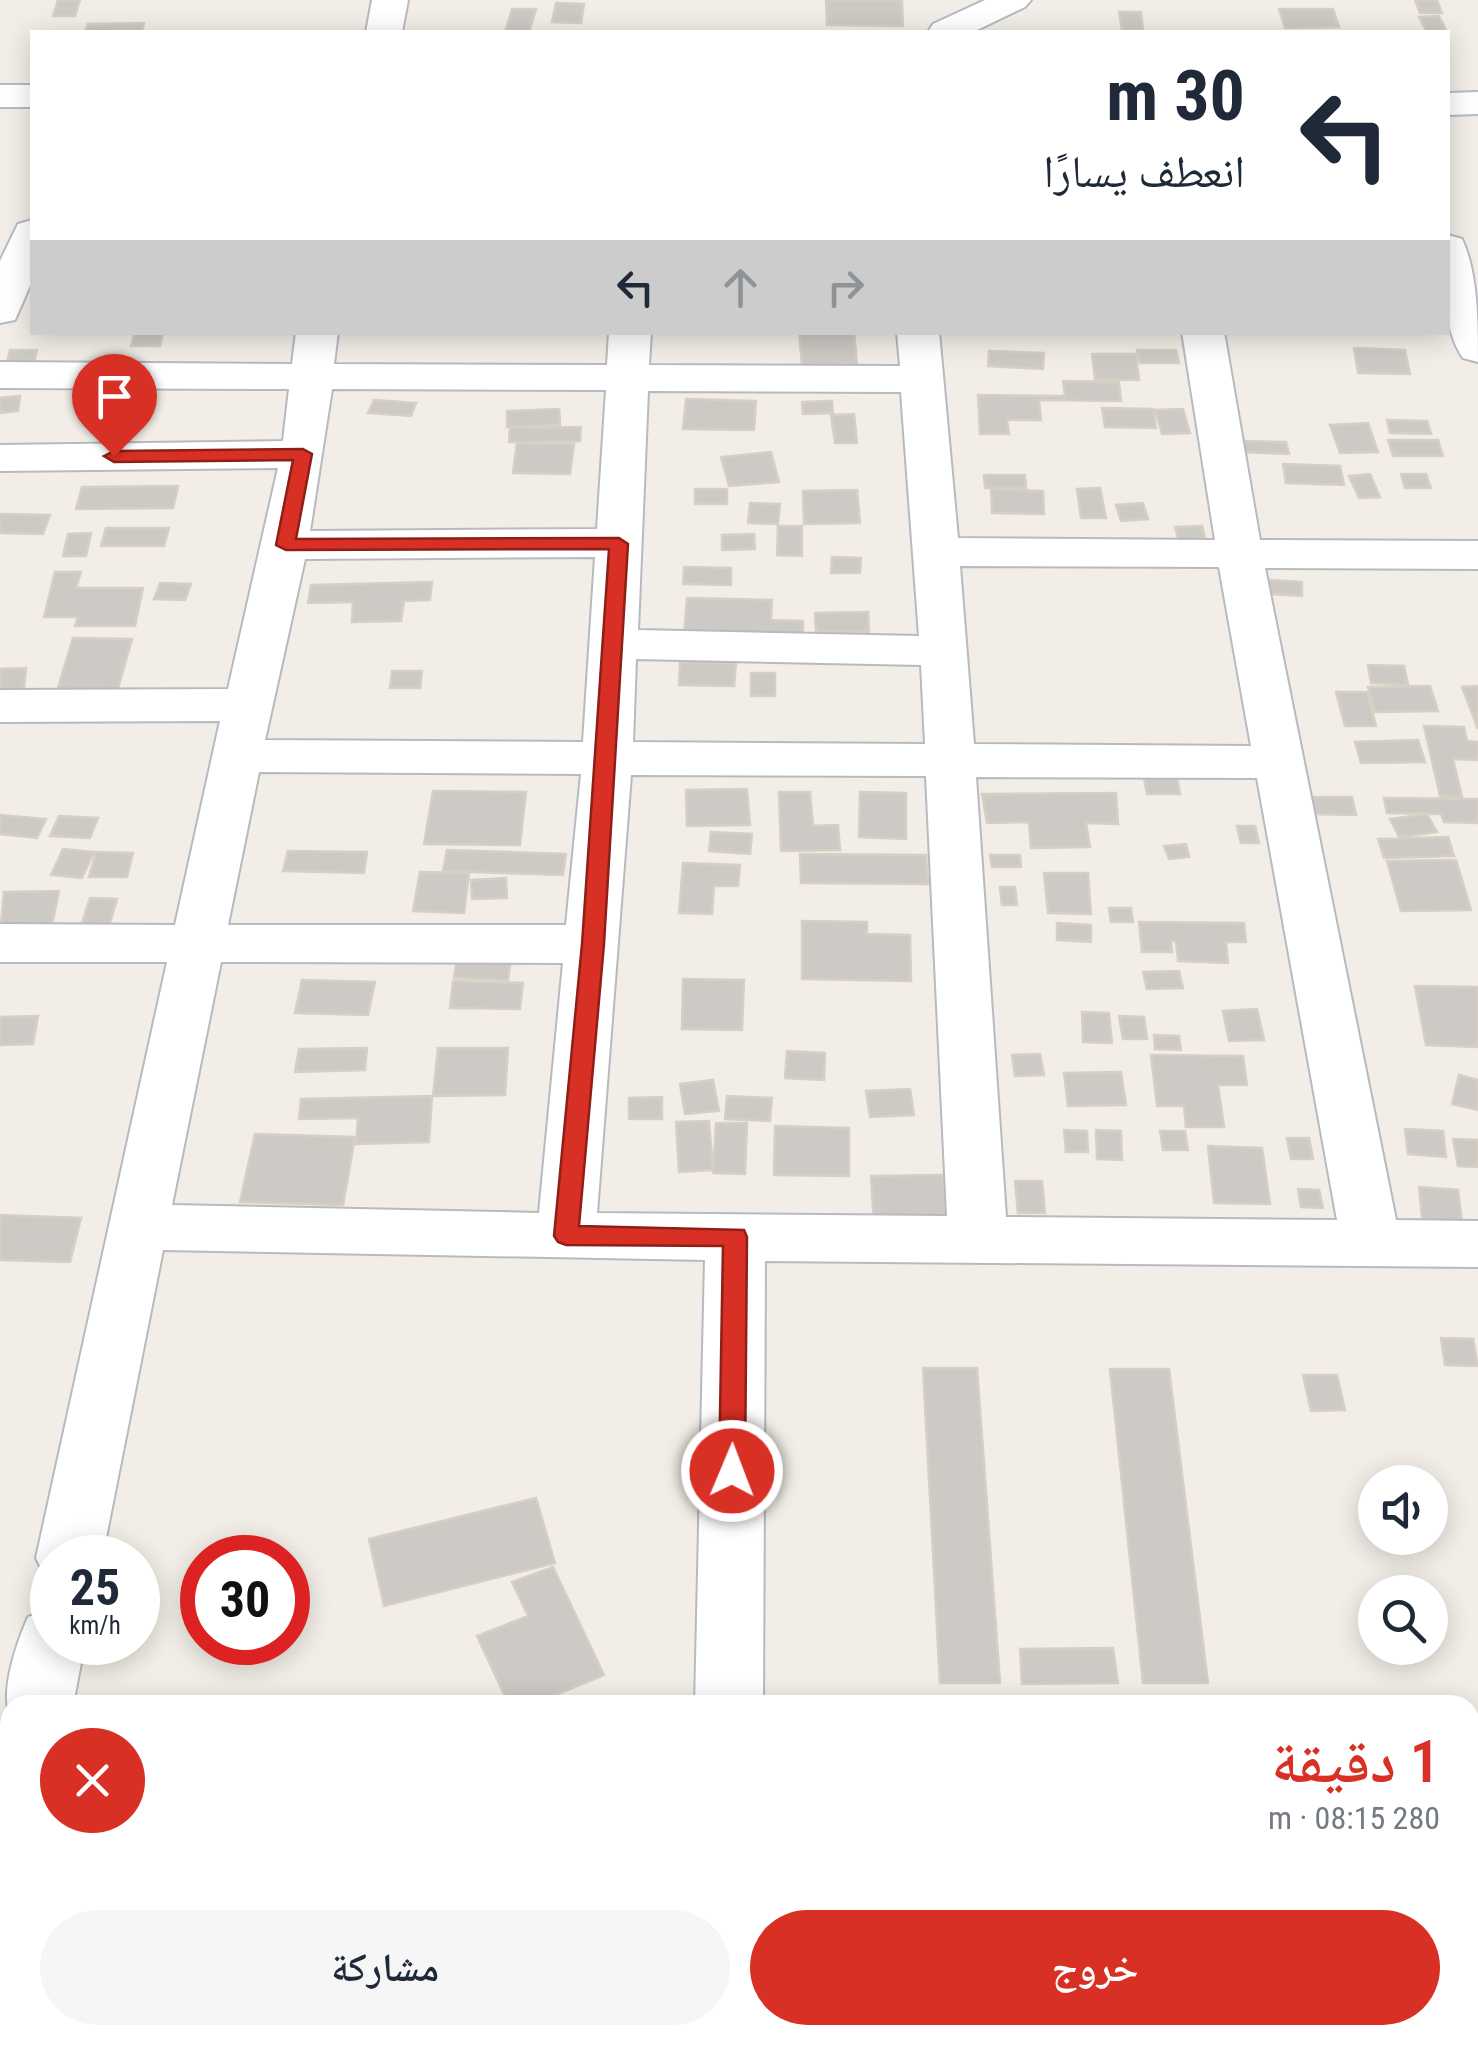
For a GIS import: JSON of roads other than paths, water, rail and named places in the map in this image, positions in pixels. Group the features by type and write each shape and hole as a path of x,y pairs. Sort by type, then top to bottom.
{"street":[{"path":"384,30 390,0"},
{"path":"950,30 1013,0"},
{"path":"1450,104 1478,103"},
{"path":"3,300 30,244"},
{"path":"1450,255 1478,350"},
{"path":"1203,335 1278,762 1371,1243"},
{"path":"74,1535 236,756 286,545 303,454 313,354"},
{"path":"0,375 313,354 921,356 944,650 978,1238"},
{"path":"566,1236 607,759 628,354"},
{"path":"0,458 303,454"},
{"path":"286,545 619,544"},
{"path":"936,552 1478,555"},
{"path":"613,644 944,650"},
{"path":"0,706 249,705"},
{"path":"236,756 1278,762"},
{"path":"0,943 593,944"},
{"path":"136,1227 566,1236 1478,1244"},
{"path":"729,1695 735,1237"},
{"path":"41,1695 47,1665"}]}
